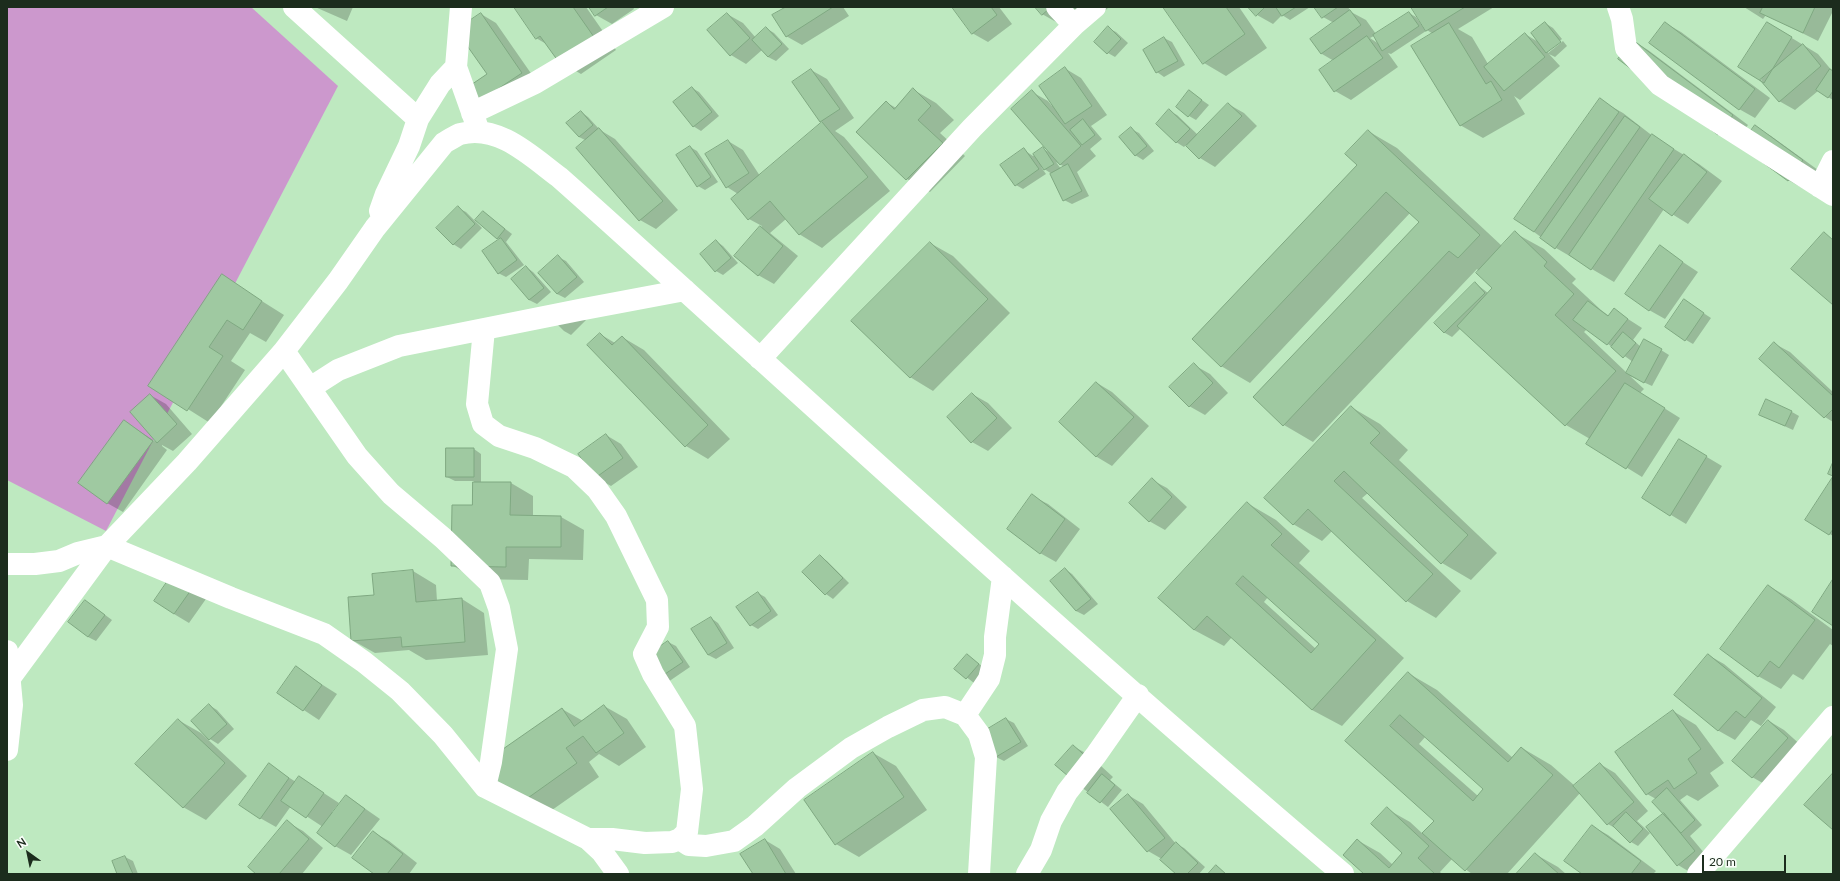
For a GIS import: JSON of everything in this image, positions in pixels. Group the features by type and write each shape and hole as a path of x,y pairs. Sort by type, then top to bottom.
{"street":[{"path":"294,7 418,119"},
{"path":"461,7 456,67 476,122 526,153 559,177 1002,577 1138,695 1223,772 1343,874"},
{"path":"8,680 107,546 187,462 284,351 338,281 375,228 444,143 535,83 663,7"},
{"path":"1057,7 1074,25"},
{"path":"760,359 972,128 1074,25 1095,7"},
{"path":"1625,11 1626,48 1660,85 1827,191 1833,161"},
{"path":"375,228 386,194 409,146 418,119 440,84 456,67"},
{"path":"310,388 338,370 399,346 685,290"},
{"path":"484,329 478,404 483,424 499,436 535,448 574,467 597,490 616,516 656,600 658,627 644,654 653,674 685,726 692,789 687,832 680,839 672,842 645,843 612,839 588,839"},
{"path":"284,351 357,456 391,494 443,538 490,583 499,608 507,649 491,762 485,787"},
{"path":"7,564 35,564 59,561 78,553 107,546 230,598 324,634 364,662 400,691 443,734 485,787 588,839 602,852 618,874"},
{"path":"965,715 989,679 995,655 995,636 1002,577"},
{"path":"7,651 8,680 12,706 7,750"},
{"path":"1027,874 1041,850 1051,821 1067,792 1096,755 1138,695"},
{"path":"680,839 689,845 706,846 734,841 755,826 797,788 852,748 888,727 923,710 945,708 965,715 979,734 986,757 980,874"},
{"path":"1698,874 1833,717"}],"shaded area":[{"path":"7,7 251,7 338,86 106,531 7,480"}],"building":[{"path":"514,7 573,7 594,37 558,61 540,36 536,39"},
{"path":"589,7 608,7 595,16"},
{"path":"786,7 833,7 786,37 772,15"},
{"path":"952,7 991,7 997,15 972,34"},
{"path":"1035,7 1051,7 1042,15"},
{"path":"1163,7 1226,7 1245,34 1203,64"},
{"path":"1248,7 1265,7 1256,16"},
{"path":"1276,7 1296,7 1282,16"},
{"path":"1314,7 1338,7 1322,18"},
{"path":"1411,7 1465,7 1426,31"},
{"path":"1763,7 1815,7 1803,33 1760,13"},
{"path":"1350,10 1361,25 1321,54 1310,39"},
{"path":"1409,12 1419,26 1382,51 1373,35"},
{"path":"481,13 522,73 472,106 462,91 487,74 456,30"},
{"path":"727,13 750,38 730,56 707,30"},
{"path":"1545,22 1561,42 1546,53 1531,33"},
{"path":"1665,22 1755,89 1739,110 1649,43"},
{"path":"1767,22 1792,37 1764,83 1738,67"},
{"path":"1449,23 1486,84 1491,81 1502,100 1460,126 1411,46"},
{"path":"1108,26 1121,39 1107,54 1094,42"},
{"path":"766,27 782,44 768,57 752,40"},
{"path":"1525,33 1545,57 1504,91 1484,67"},
{"path":"1367,36 1383,58 1334,92 1319,70"},
{"path":"1164,37 1178,61 1156,73 1143,50"},
{"path":"1633,40 1733,115 1718,135 1618,59"},
{"path":"1803,44 1821,66 1779,102 1760,80"},
{"path":"1065,67 1092,106 1065,124 1039,86"},
{"path":"811,69 840,109 820,122 792,82"},
{"path":"1830,69 1833,71 1833,91 1828,98 1816,90"},
{"path":"692,87 712,112 693,127 673,102"},
{"path":"913,88 931,106 918,120 943,143 906,180 856,132 886,101 894,109"},
{"path":"1032,90 1081,146 1060,165 1011,109"},
{"path":"1189,90 1202,100 1188,117 1176,107"},
{"path":"1600,98 1619,112 1534,232 1514,219"},
{"path":"1228,103 1242,116 1199,159 1186,146"},
{"path":"1169,109 1190,129 1176,143 1156,124"},
{"path":"581,111 593,125 579,137 566,123"},
{"path":"1625,116 1640,127 1555,249 1540,238"},
{"path":"1083,119 1095,135 1082,145 1070,130"},
{"path":"822,122 868,177 799,235 770,201 748,220 731,199"},
{"path":"1755,125 1803,160 1788,181 1740,146"},
{"path":"1131,127 1147,146 1135,156 1119,137"},
{"path":"599,128 663,201 639,221 576,148"},
{"path":"1368,130 1480,235 1458,258 1449,251 1283,426 1253,397 1419,222 1386,192 1221,367 1192,339 1357,165 1345,154"},
{"path":"1652,134 1674,149 1591,270 1569,255"},
{"path":"728,140 749,173 726,188 705,154"},
{"path":"690,146 711,177 697,187 676,155"},
{"path":"1043,147 1054,164 1044,170 1033,154"},
{"path":"1024,148 1039,169 1015,186 1000,165"},
{"path":"1684,154 1707,172 1672,216 1649,199"},
{"path":"1068,164 1082,191 1063,201 1050,174"},
{"path":"458,206 475,224 453,245 436,228"},
{"path":"483,211 505,229 497,239 475,220"},
{"path":"760,226 783,246 758,276 734,256"},
{"path":"1515,231 1547,262 1544,266 1574,294 1555,315 1616,371 1565,426 1457,326 1492,288 1476,273"},
{"path":"1824,232 1833,240 1833,305 1791,269"},
{"path":"501,238 517,260 498,274 482,251"},
{"path":"716,240 731,258 715,272 700,254"},
{"path":"930,242 988,299 910,378 851,321"},
{"path":"1660,245 1683,262 1649,311 1625,294"},
{"path":"558,255 577,277 557,294 538,273"},
{"path":"526,266 544,288 529,300 511,279"},
{"path":"222,274 262,301 243,330 227,320 209,347 223,356 187,411 148,386"},
{"path":"1475,282 1485,293 1444,333 1434,323"},
{"path":"1684,299 1704,313 1685,341 1665,327"},
{"path":"1588,301 1608,316 1614,308 1628,319 1607,345 1573,320"},
{"path":"1623,332 1636,343 1623,358 1611,347"},
{"path":"600,333 612,345 622,336 708,425 685,447 587,345"},
{"path":"1644,339 1662,349 1644,383 1626,373"},
{"path":"1774,342 1833,396 1833,409 1824,418 1759,359"},
{"path":"1194,363 1213,383 1189,407 1169,387"},
{"path":"1096,382 1134,417 1096,457 1059,422"},
{"path":"1625,383 1665,408 1626,469 1586,444"},
{"path":"972,393 997,418 971,443 947,417"},
{"path":"150,394 177,424 157,443 130,412"},
{"path":"1766,399 1792,411 1785,426 1759,415"},
{"path":"1351,406 1380,433 1370,443 1468,535 1441,564 1344,471 1334,481 1433,574 1406,602 1308,509 1293,525 1264,498"},
{"path":"124,420 153,441 107,504 78,483"},
{"path":"606,434 623,458 595,478 578,454"},
{"path":"1679,439 1707,456 1670,516 1642,498"},
{"path":"446,448 474,448 474,477 446,477"},
{"path":"1833,462 1833,476 1828,474"},
{"path":"1152,478 1172,497 1149,522 1129,503"},
{"path":"1832,478 1833,529 1829,535 1805,520"},
{"path":"473,482 511,482 510,515 561,516 561,547 506,547 506,567 451,566 452,505 472,505"},
{"path":"1032,494 1065,519 1040,554 1007,529"},
{"path":"1247,502 1282,534 1271,545 1376,640 1312,710 1207,616 1194,630 1158,598","holes":["1243,576 1319,644 1311,653 1236,584"]},
{"path":"820,555 843,578 825,595 802,572"},
{"path":"178,566 198,580 174,614 154,601"},
{"path":"1065,568 1091,599 1076,611 1050,581"},
{"path":"413,570 416,602 462,598 465,642 402,647 401,637 351,641 348,597 374,595 372,574"},
{"path":"1833,579 1833,626 1812,612"},
{"path":"1768,585 1815,620 1779,668 1770,661 1758,677 1720,649"},
{"path":"758,592 771,611 750,626 736,607"},
{"path":"85,600 105,615 88,637 68,622"},
{"path":"711,617 727,643 708,655 691,629"},
{"path":"668,641 683,662 659,678 645,657"},
{"path":"967,654 979,664 966,679 954,669"},
{"path":"1708,654 1762,698 1745,718 1736,711 1718,731 1674,695"},
{"path":"296,666 322,685 303,711 277,693"},
{"path":"1408,672 1508,762 1521,747 1553,775 1465,871 1422,833 1434,821 1345,741","holes":["1400,715 1483,789 1473,801 1390,726"]},
{"path":"209,704 227,724 209,740 191,721"},
{"path":"604,705 624,733 596,753 583,736 566,748 577,763 511,810 480,765 562,708 574,726"},
{"path":"1673,710 1701,749 1688,759 1697,773 1674,789 1668,780 1646,795 1615,752"},
{"path":"1006,718 1021,742 996,757 981,733"},
{"path":"178,719 225,763 183,808 135,764"},
{"path":"1768,720 1788,738 1752,778 1732,761"},
{"path":"1073,745 1098,767 1081,787 1055,765"},
{"path":"873,752 904,797 835,845 804,800"},
{"path":"269,763 289,778 260,819 239,805"},
{"path":"1600,763 1634,802 1607,825 1573,786"},
{"path":"1833,773 1833,830 1804,805"},
{"path":"1102,774 1115,785 1100,803 1087,793"},
{"path":"299,776 324,793 306,818 281,801"},
{"path":"1667,788 1695,820 1681,833 1652,802"},
{"path":"1128,794 1165,838 1147,852 1110,809"},
{"path":"346,795 365,809 335,847 317,833"},
{"path":"1387,807 1429,846 1418,858 1435,874 1364,874 1343,855 1357,839 1389,868 1402,853 1371,824"},
{"path":"1626,812 1643,829 1630,843 1613,826"},
{"path":"1664,813 1695,851 1677,866 1646,827"},
{"path":"287,820 309,839 279,874 256,874 248,867"},
{"path":"1592,825 1641,861 1631,874 1582,874 1564,861"},
{"path":"373,831 403,854 387,874 374,874 352,858"},
{"path":"765,839 786,874 753,874 740,854"},
{"path":"1176,842 1198,863 1187,874 1176,874 1160,860"},
{"path":"1535,853 1559,874 1516,874"},
{"path":"125,856 133,874 117,874 112,861"},
{"path":"1216,865 1226,874 1208,874"}]}
